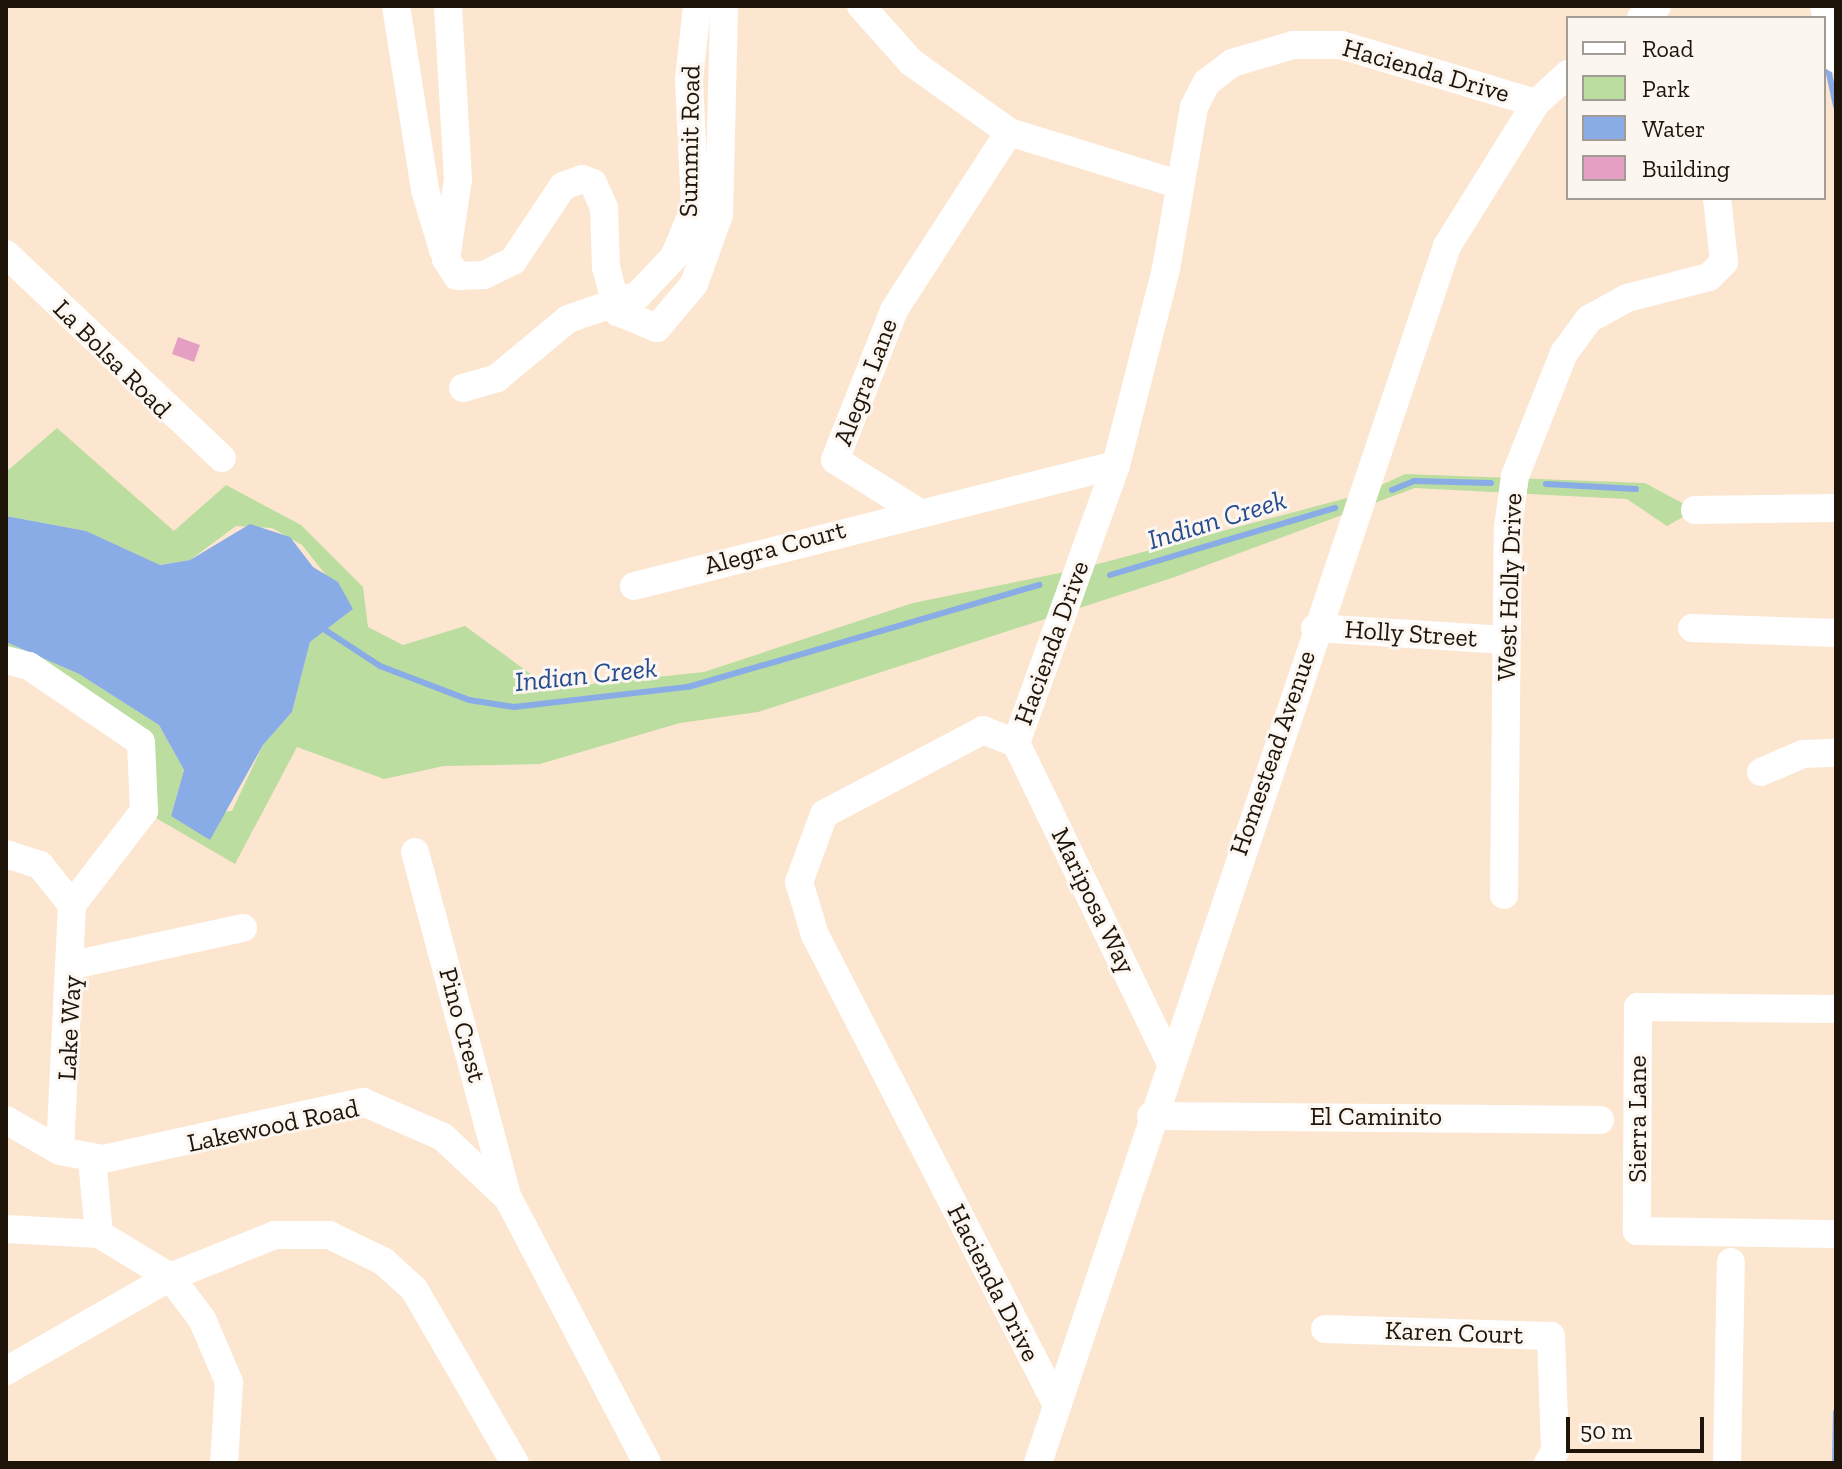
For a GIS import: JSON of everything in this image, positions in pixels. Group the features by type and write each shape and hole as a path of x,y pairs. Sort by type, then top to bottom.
{"street":[{"path":"396,6 425,190 446,259 457,276 484,275 513,261 563,186 582,179 593,183 604,208 615,305 624,319 657,328 705,262 724,180 718,76 724,6"},
{"path":"446,259 458,179 448,6"},
{"name":"Summit Road","path":"463,388 497,378 568,319 615,305 657,281 689,231 697,6"},
{"path":"861,6 911,62 1009,132 1178,184"},
{"path":"1824,6 1836,59"},
{"name":"Hacienda Drive","path":"1057,1405 815,935 799,882 824,814 983,730 1016,743 1116,465 1166,269 1178,184 1194,107 1207,82 1232,63 1293,45 1341,45 1536,103"},
{"name":"Homestead Avenue","path":"1038,1463 1169,1059 1447,246 1536,103 1566,76"},
{"name":"Alegra Lane","path":"915,510 835,460 894,310 1009,132"},
{"name":"West Holly Drive","path":"1504,895 1510,493 1564,353 1589,319 1627,298 1709,277 1724,262 1717,200"},
{"name":"La Bolsa Road","path":"6,254 222,458"},
{"path":"915,510 1116,465"},
{"path":"1695,510 1836,508"},
{"name":"Alegra Court","path":"634,586 915,510"},
{"name":"Holly Street","path":"1315,628 1506,640"},
{"path":"1692,628 1836,633"},
{"path":"6,660 41,673 141,742 144,811 72,905 40,865 6,854"},
{"name":"Mariposa Way","path":"1016,743 1169,1059"},
{"path":"1761,772 1803,754 1836,753"},
{"name":"Pino Crest","path":"415,852 508,1198"},
{"name":"Lake Way","path":"60,1151 73,965 72,905"},
{"path":"73,965 243,928"},
{"name":"Sierra Lane","path":"1836,1009 1638,1007 1637,1231 1836,1234"},
{"name":"Lakewood Road","path":"6,1120 60,1151 92,1159 135,1156 363,1102 443,1137 508,1198 647,1463"},
{"name":"El Caminito","path":"1151,1116 1600,1120"},
{"path":"92,1159 99,1234"},
{"path":"6,1229 99,1234 170,1277 202,1319 229,1382 224,1463"},
{"path":"6,1371 170,1277 275,1235 329,1235 356,1244 399,1273 432,1313 515,1463"},
{"path":"1727,1463 1731,1262"},
{"name":"Karen Court","path":"1325,1329 1551,1336 1555,1451 1548,1463"}],"green space":[{"path":"57,428 174,531 226,485 301,525 363,587 368,627 403,645 465,626 539,680 572,686 704,672 913,603 1079,569 1362,494 1405,474 1645,483 1695,510 1667,526 1627,499 1415,488 1172,578 758,712 680,723 540,764 444,766 384,779 297,747 235,864 144,811 141,742 6,660 6,642 79,674 159,725 184,770 171,816 232,811 263,745 292,712 310,642 353,609 302,545 272,528 236,526 190,560 159,565 85,531 6,516 6,472"}],"water":[{"path":"6,516 86,531 160,565 190,560 250,524 290,537 313,567 338,582 353,609 310,642 292,712 263,745 210,840 171,816 184,770 159,725 79,674 6,642"}],"building":[{"path":"178,337 200,345 194,362 172,354"}],"waterway":[{"path":"1827,64 1836,106"},
{"name":"Indian Creek","path":"1392,490 1414,481 1491,483"},
{"name":"Indian Creek","path":"1546,484 1636,489"},
{"name":"Indian Creek","path":"1110,575 1335,508"},
{"name":"Indian Creek","path":"322,628 380,666 469,700 514,707 688,687 1040,585"},
{"path":"1835,1463 1836,1412"}]}
